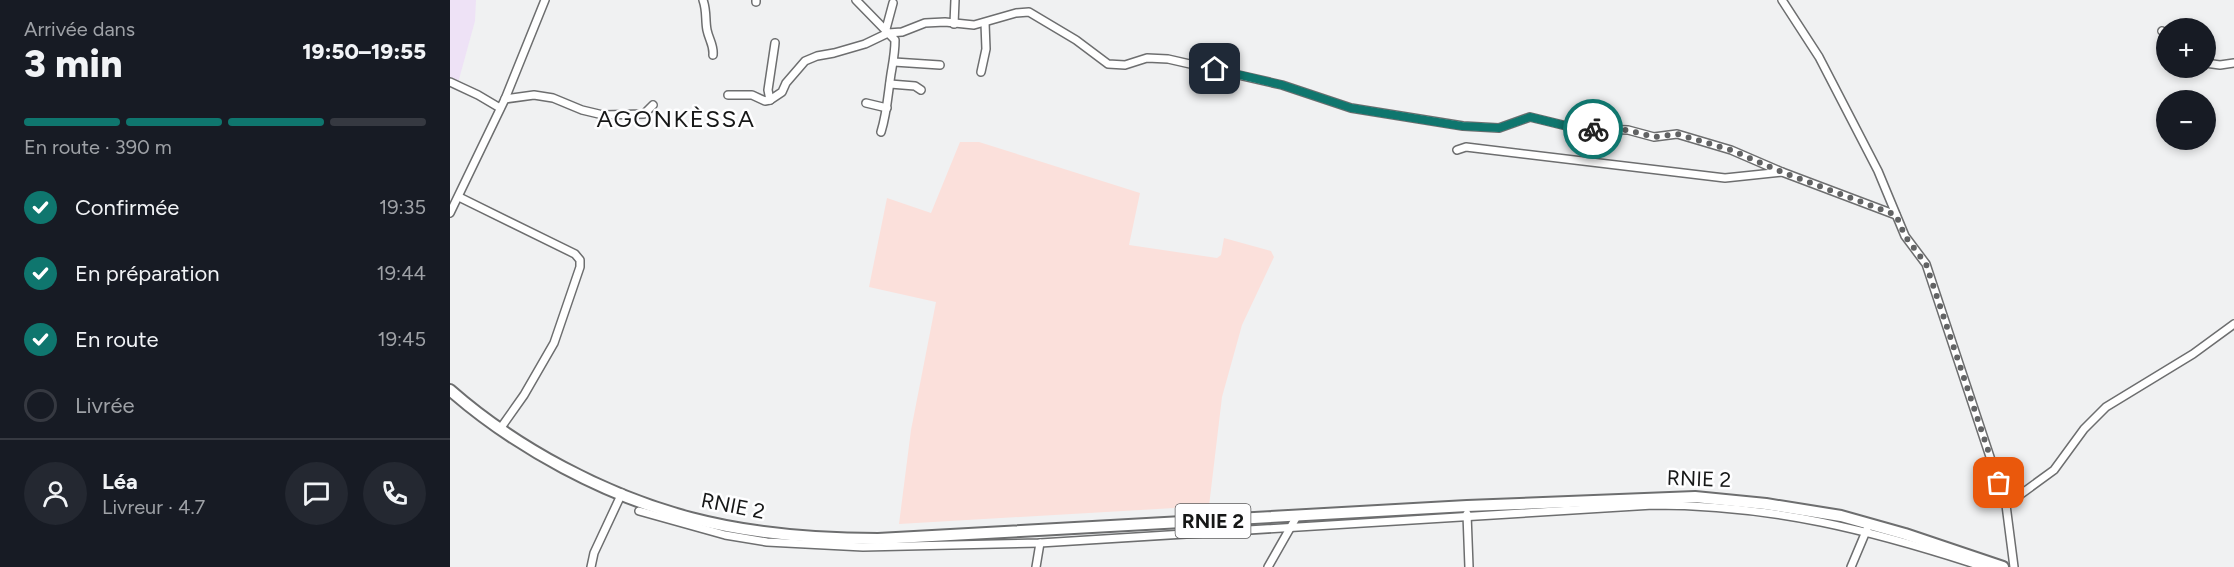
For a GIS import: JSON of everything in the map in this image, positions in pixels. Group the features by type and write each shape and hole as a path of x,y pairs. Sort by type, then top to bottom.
{"highway":[{"name":"RNIE 2","path":"450,390 500,429 560,465 622,493 691,518 765,533 831,539 878,539 1296,516 1467,511 1695,497 1796,507 1841,516 1868,528 2003,567"}],"street":[{"path":"450,213 505,99 544,0"},
{"path":"703,0 707,12 707,31 714,46 713,55"},
{"path":"856,0 895,40 894,62 881,132"},
{"path":"954,24 955,0"},
{"path":"1782,0 1819,57 1878,171 1905,236 1926,264 2006,505 2014,567"},
{"path":"887,31 893,3"},
{"path":"728,94 752,95 765,101 770,100 782,92 805,61 865,44 887,31 902,32 925,23 974,25 1016,13 1029,12 1076,40 1108,64 1125,65 1147,58 1168,58 1282,85 1351,108 1462,126 1499,128 1530,117 1575,128 1628,130 1654,137 1677,134 1731,150 1896,215"},
{"path":"981,72 986,49 985,22"},
{"path":"770,100 768,90 775,43"},
{"path":"894,62 940,65"},
{"path":"2216,64 2234,63"},
{"path":"450,82 500,108"},
{"path":"890,84 915,86 921,90"},
{"path":"505,99 534,95 553,98 582,110 603,115 644,114 653,105"},
{"path":"866,103 887,108"},
{"path":"1457,150 1466,147 1725,178 1782,172"},
{"path":"459,196 575,254 580,260 580,267 554,343 524,395 500,429"},
{"path":"2006,505 2054,470 2084,429 2106,407 2193,354 2234,324"},
{"path":"591,567 594,553 622,493"},
{"path":"639,511 725,535 793,545 863,547 1040,543 1290,527 1467,511 1469,567"},
{"path":"1268,567 1296,516"},
{"path":"1851,567 1868,528 1984,567"},
{"path":"1036,567 1040,543"}],"shaded area":[{"path":"450,0 476,0 475,21 458,83 450,80"},
{"path":"960,142 979,142 1140,193 1129,245 1217,258 1221,255 1224,238 1271,251 1274,257 1242,325 1222,397 1209,506 899,524 911,430 936,302 869,287 887,198 931,213"}],"way so far":[{"path":"1593,129 1628,130 1654,137 1677,134 1731,150 1896,215 1905,236 1926,264 1999,483"}],"district":[{"name":"AGONKÈSSA","path":"676,119"}],"route":[{"path":"1215,69 1282,85 1351,108 1462,126 1507,127 1530,117 1575,128 1593,129"}]}
